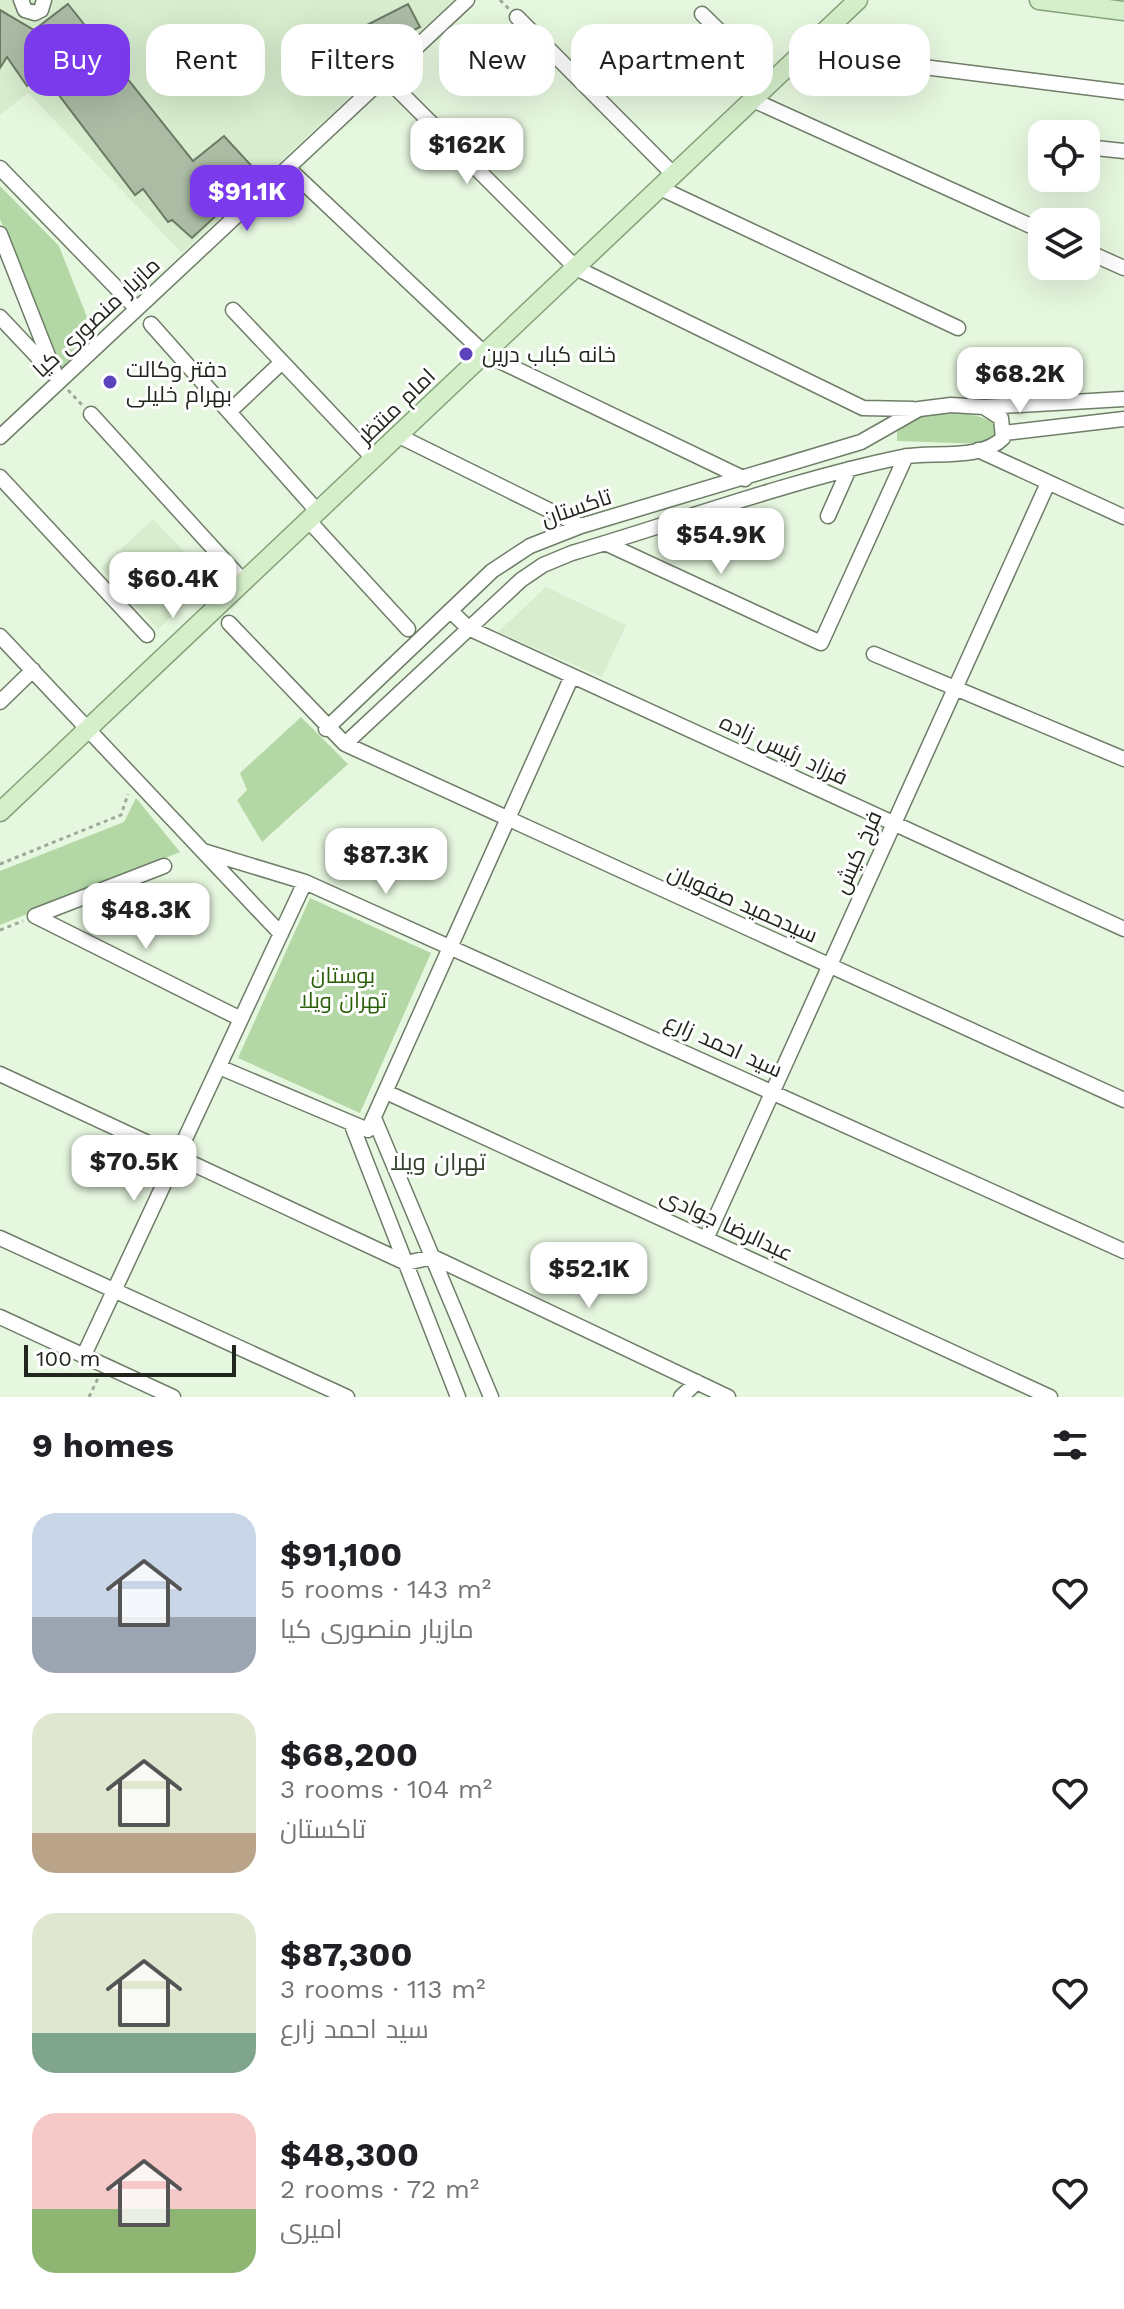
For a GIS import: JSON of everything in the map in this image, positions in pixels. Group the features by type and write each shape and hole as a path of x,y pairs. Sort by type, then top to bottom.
{"main road":[{"name":"امام منتظر","path":"833,24 858,0"},
{"path":"1039,0 1122,10"},
{"name":"امام منتظر","path":"773,80 789,65"},
{"name":"امام منتظر","path":"0,812 757,96"}],"street":[{"path":"21,0 22,7 31,13 41,10 44,0"},
{"name":"مازیار منصوری کیا","path":"423,41 467,0"},
{"path":"702,14 712,24"},
{"path":"517,17 667,181 958,328"},
{"path":"930,68 1124,92"},
{"name":"مازیار منصوری کیا","path":"0,437 58,379 365,96"},
{"path":"404,96 576,268 863,408 984,407 1124,399"},
{"path":"753,100 1028,225"},
{"path":"1100,148 1124,151"},
{"path":"0,168 137,309"},
{"path":"288,168 485,354 745,479"},
{"path":"0,234 58,379"},
{"path":"1100,257 1124,268"},
{"path":"233,310 374,459"},
{"path":"0,317 58,379"},
{"path":"151,324 229,412 408,629"},
{"path":"229,412 282,362"},
{"path":"984,407 1001,418 1004,433"},
{"path":"861,442 867,427 863,408"},
{"name":"تاکستان","path":"326,729 510,557 581,526 861,442 919,409"},
{"path":"91,414 244,582"},
{"path":"978,450 995,445 1004,433 1124,419"},
{"path":"399,436 581,526"},
{"path":"978,450 1124,517"},
{"name":"تاکستان","path":"345,744 468,628 543,565 605,543 849,469 906,456 978,450"},
{"path":"605,543 821,643 906,456"},
{"path":"784,467 789,488"},
{"path":"828,516 849,469"},
{"path":"0,477 147,635"},
{"name":"فرخ کیش","path":"706,1239 1048,483"},
{"path":"451,611 468,628"},
{"name":"سیدحمید صفویان","path":"229,623 326,729 345,744 1124,1100"},
{"name":"فرزاد رئیس زاده","path":"468,628 1124,929"},
{"path":"0,636 281,934"},
{"path":"874,654 1124,759"},
{"path":"0,702 33,670"},
{"path":"371,1124 572,676"},
{"name":"سید احمد زارع","path":"203,851 305,882 1124,1251"},
{"path":"35,916 164,866"},
{"path":"84,1355 305,882"},
{"path":"35,916 241,1019"},
{"path":"219,1067 351,1123 371,1124"},
{"path":"0,1074 406,1263 433,1257 728,1397"},
{"name":"عبدالرضا جوادی","path":"386,1092 1050,1397"},
{"path":"351,1123 458,1397"},
{"path":"371,1124 433,1257 491,1397"},
{"path":"0,1238 347,1397"},
{"path":"0,1317 173,1397"},
{"path":"681,1397 697,1382"}],"path":[{"path":"58,379 91,414"},
{"path":"0,864 121,815 135,778"},
{"path":"0,930 35,916"},
{"path":"89,1397 104,1365"}],"shaded area":[{"path":"0,0 454,0 423,29 423,24 281,24 281,96 351,96 182,253 31,96 130,96 130,24 24,24 24,96 0,115"},
{"path":"153,519 211,580 158,629 101,568"},
{"path":"546,587 626,625 602,677 498,632"}],"green space":[{"path":"0,186 59,246 96,340 59,371 0,219"},
{"path":"943,412 982,417 994,423 996,432 986,444 897,441 897,431 915,418"},
{"path":"301,717 348,764 262,842 237,800 247,790 240,773"},
{"path":"136,798 180,852 0,925 0,871 124,822"},
{"name":"بوستان تهران ویلا","path":"310,898 431,953 360,1113 238,1058"}],"building":[{"path":"68,4 84,24 42,24"},
{"path":"408,4 418,24 369,24"},
{"path":"0,10 24,24 24,82 7,57 0,68"},
{"path":"130,82 193,161 224,136 260,175 192,238 172,220 168,222 143,189 135,195 60,96 130,96"}],"place":[{"name":"خانه کباب درین","path":"466,354"},
{"name":"دفتر وکالت بهرام خلیلی","path":"110,382"}],"district":[{"name":"تهران ویلا","path":"438,1162"}]}
